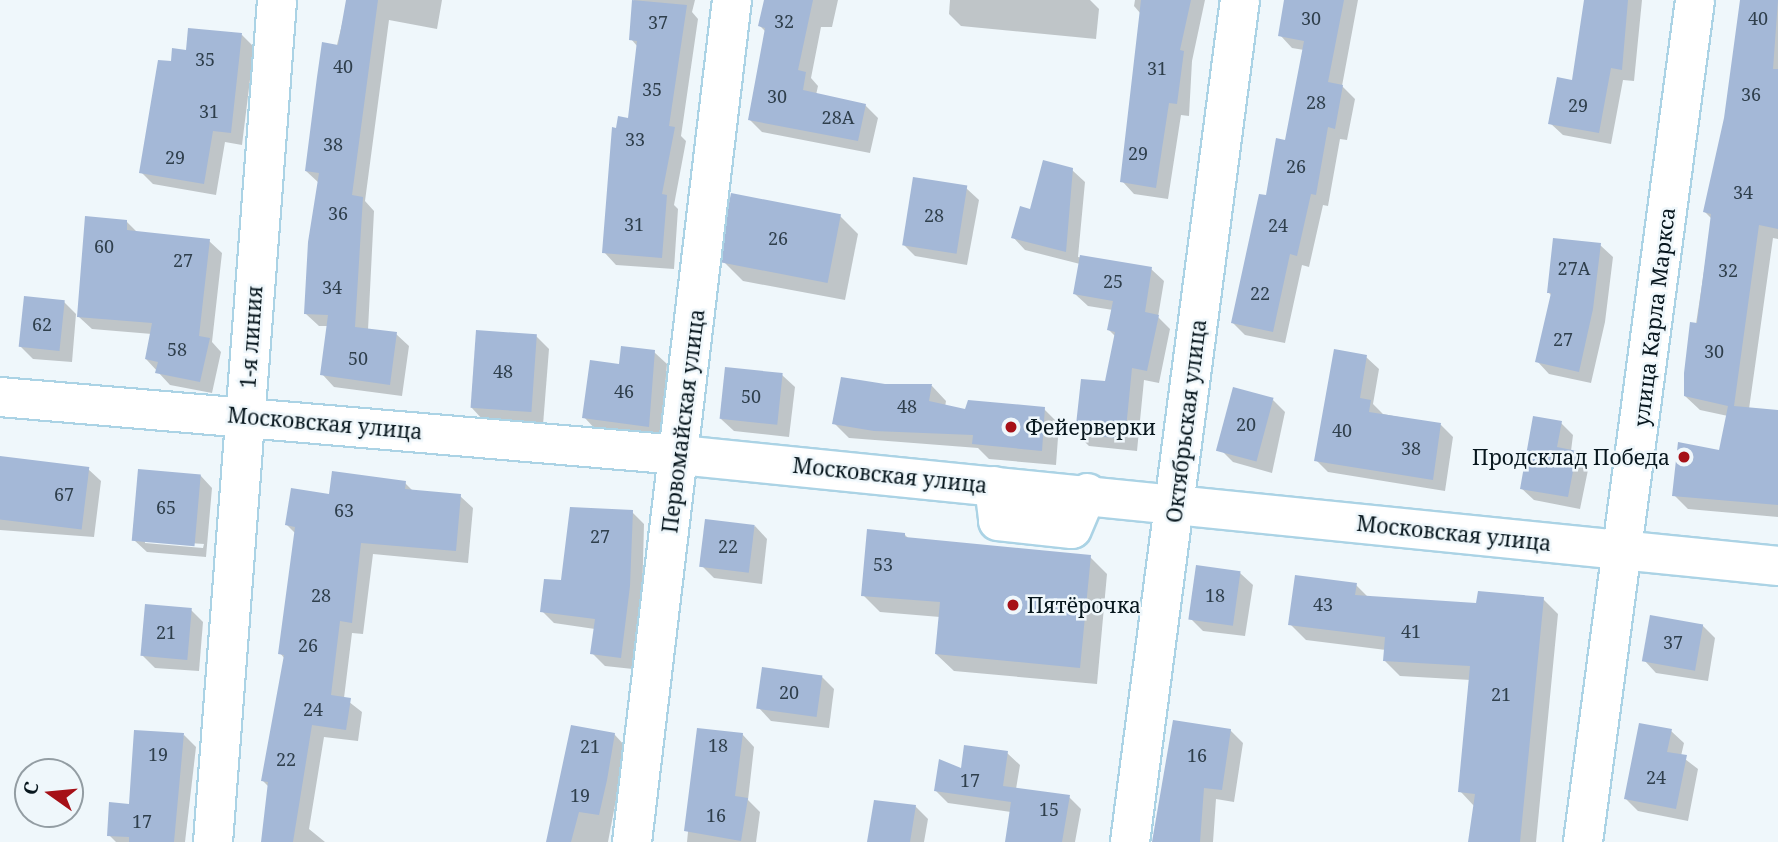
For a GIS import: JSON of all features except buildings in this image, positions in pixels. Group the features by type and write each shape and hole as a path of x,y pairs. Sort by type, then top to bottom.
{"street":[{"name":"1-я линия","path":"212,842 277,0"},
{"name":"Первомайская улица","path":"632,842 732,0"},
{"name":"Октябрьская улица","path":"1130,842 1240,0"},
{"name":"улица Карла Маркса","path":"1583,842 1624,550 1695,0"},
{"name":"Московская улица","path":"0,397 680,454 984,484"},
{"path":"982,462 1050,469 1072,492 1072,529 998,521 984,484 982,462"},
{"name":"Московская улица","path":"1072,492 1778,566"}],"place":[{"name":"Фейерверки","path":"1011,427"},
{"name":"Продсклад Победа","path":"1684,457"},
{"name":"Пятёрочка","path":"1013,605"}]}
